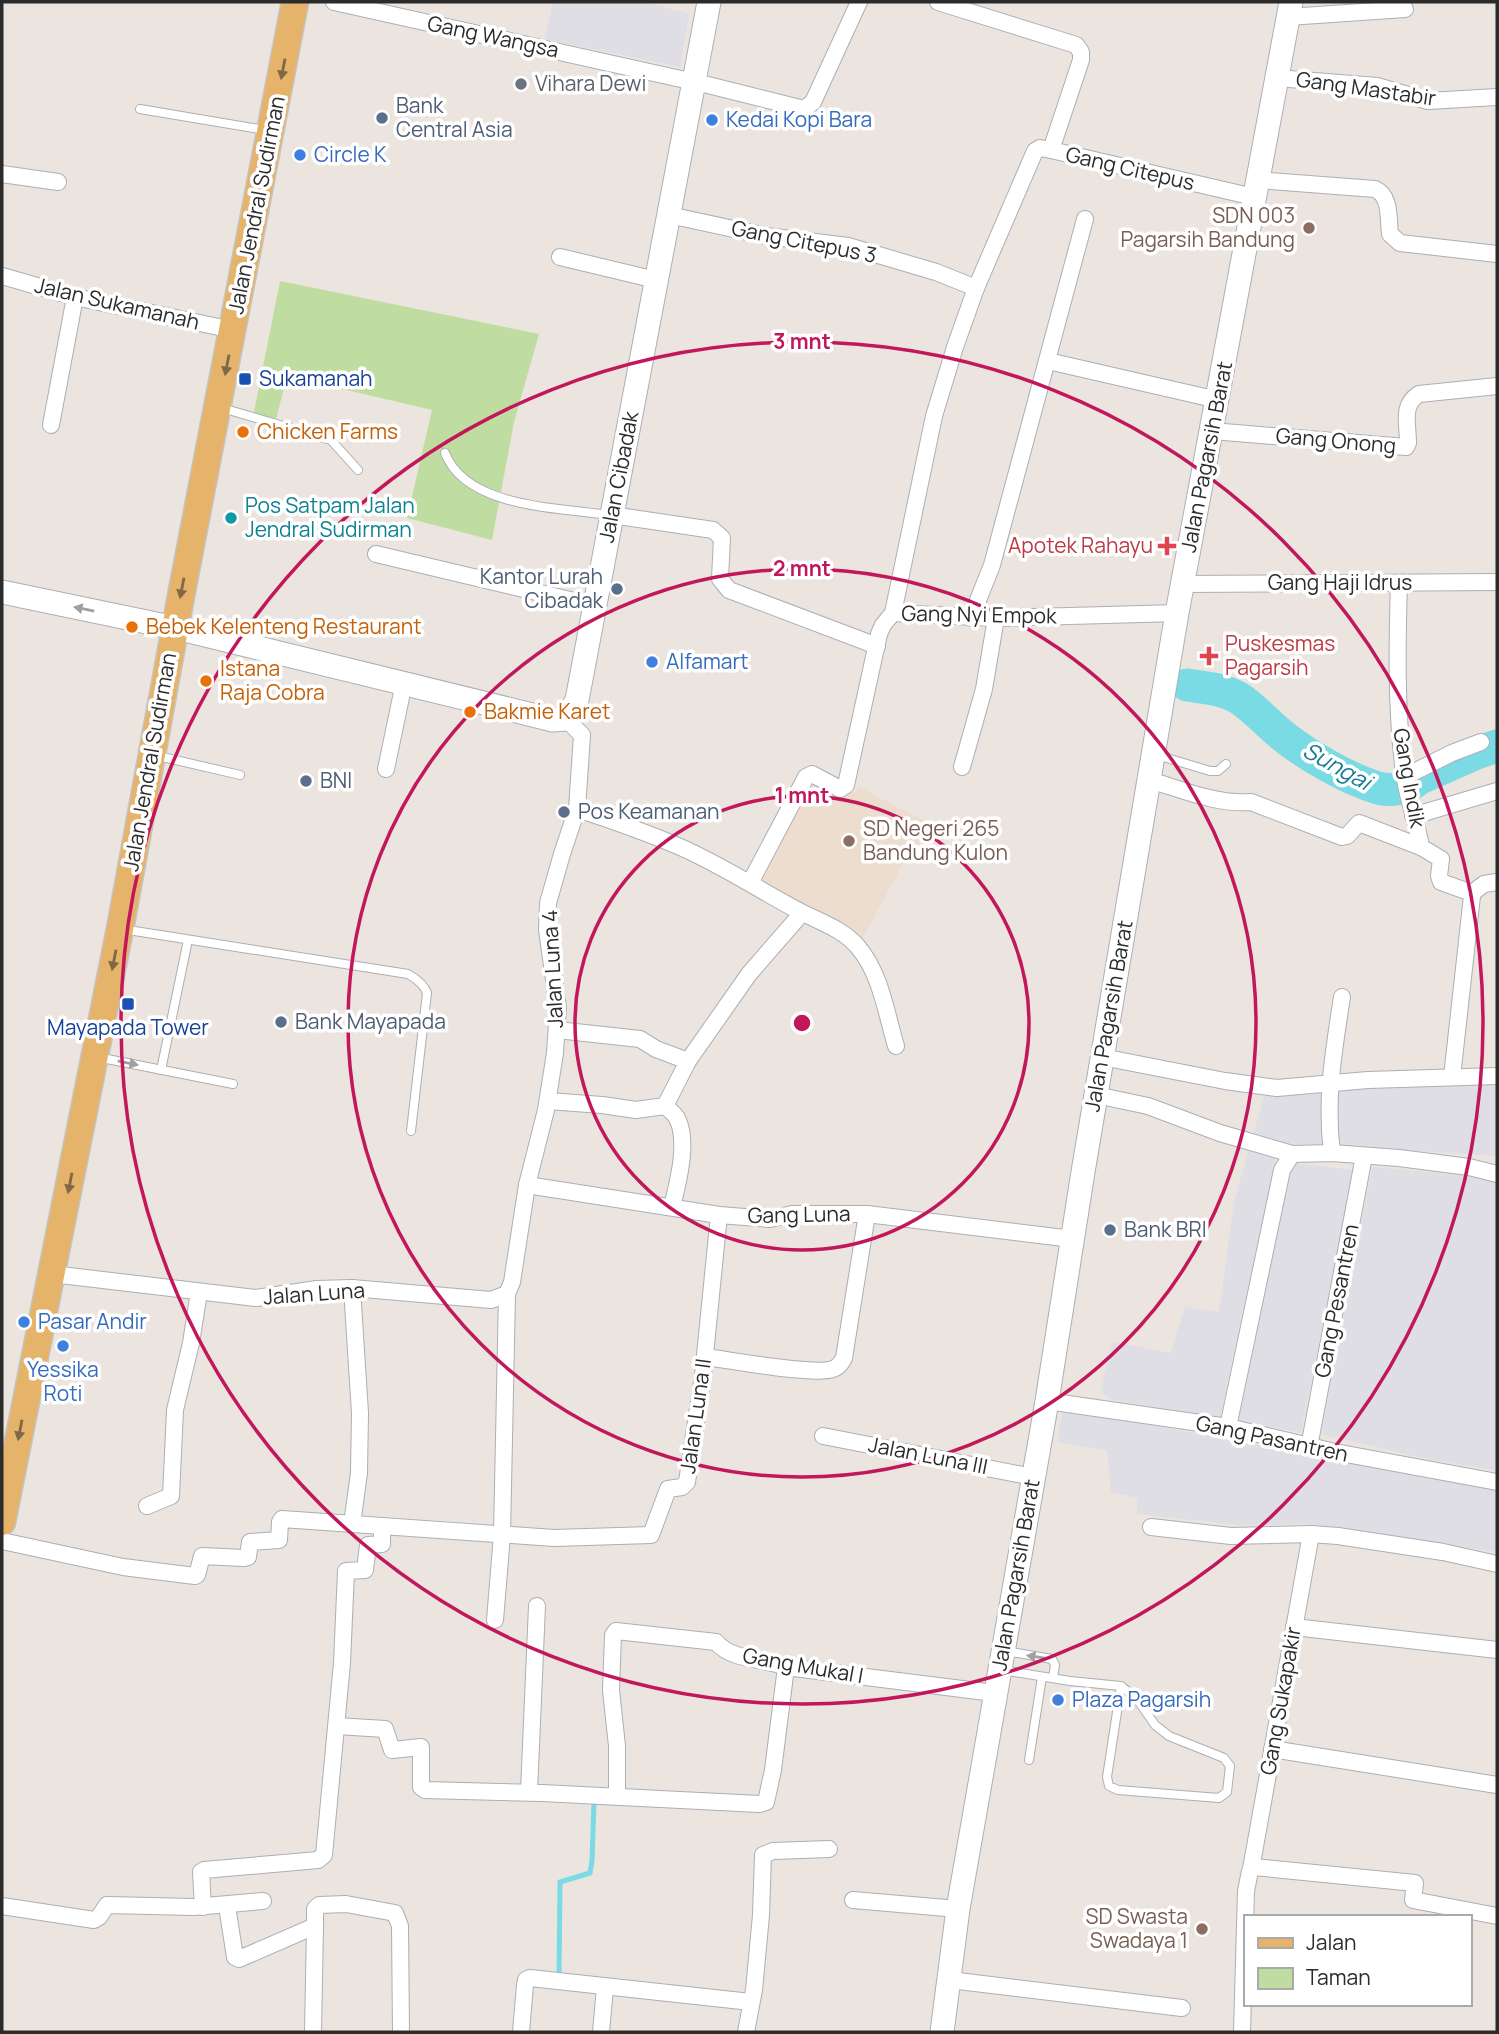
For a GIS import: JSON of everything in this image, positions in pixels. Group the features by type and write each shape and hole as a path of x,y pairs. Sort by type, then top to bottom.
{"main road":[{"name":"Jalan Jendral Sudirman","path":"2,1522 4,1496 52,1274 120,929 295,2"}],"street":[{"name":"Gang Wangsa","path":"334,2 694,82"},
{"name":"Jalan Cibadak","path":"566,719 577,700 709,2"},
{"path":"694,82 807,108 813,102 859,2"},
{"name":"Gang Citepus","path":"938,2 1076,45 1081,52 1081,60 1051,150 1256,189 1375,189 1386,198 1390,234 1400,243 1497,254"},
{"path":"1290,9 1405,9"},
{"name":"Jalan Pagarsih Barat","path":"942,2032 958,1909 1047,1401 1177,614 1290,9"},
{"name":"Gang Mastabir","path":"1277,78 1377,86 1428,101 1497,97"},
{"path":"893,613 934,416 955,347 976,288 1001,235 1034,152 1040,148 1051,150"},
{"path":"2,174 58,182"},
{"name":"Gang Citepus 3","path":"669,215 766,236 848,246 936,272 976,288"},
{"path":"971,618 992,565 1085,219"},
{"path":"560,257 656,279"},
{"name":"Jalan Sukamanah","path":"2,276 75,297 233,330"},
{"path":"51,425 75,297"},
{"path":"1048,361 1218,400"},
{"name":"Gang Onong","path":"1212,431 1406,447 1407,407 1411,399 1419,394 1497,386"},
{"name":"Gang Nyi Empok","path":"612,515 713,530 722,538 720,579 729,590 877,646 883,625 893,613 971,618 1177,614"},
{"path":"376,554 595,606"},
{"name":"Gang Haji Idrus","path":"1183,584 1497,582"},
{"name":"Gang Indik","path":"1399,583 1397,700 1406,783 1421,847"},
{"path":"2,592 175,628 553,720 566,719"},
{"path":"961,767 984,689 996,618"},
{"path":"750,883 806,777 812,774 840,789 846,785 877,646"},
{"path":"386,769 404,683"},
{"name":"Jalan Luna 4","path":"527,1185 548,1101 557,1030 558,1008 547,930 548,903 577,809 582,735 566,719"},
{"path":"1406,783 1452,753 1481,742"},
{"name":"Gang Indik","path":"1149,780 1213,799 1251,802 1342,837 1347,836 1359,823 1421,847"},
{"path":"1413,816 1497,791"},
{"path":"577,809 680,846 802,913 827,923 857,946 865,957 885,1003 896,1046"},
{"path":"1421,847 1441,858 1441,882 1484,886 1452,1077"},
{"path":"665,1106 688,1061 749,974 802,913"},
{"path":"1332,1153 1329,1082 1342,996"},
{"path":"557,1030 640,1039 656,1049 688,1061"},
{"path":"1102,1057 1276,1088 1329,1082 1497,1076"},
{"path":"1096,1095 1148,1106 1220,1133 1292,1154 1332,1153 1364,1156 1469,1167 1497,1174"},
{"path":"548,1101 636,1110 665,1106"},
{"path":"665,1106 676,1117 682,1148 680,1173 672,1207"},
{"path":"1228,1427 1282,1170 1292,1154"},
{"name":"Gang Pesantren","path":"1309,1447 1364,1156"},
{"path":"495,1620 502,1535 507,1294 512,1282 527,1185"},
{"name":"Gang Luna","path":"527,1185 719,1215 770,1219 792,1214 867,1214 1072,1239"},
{"path":"705,1357 826,1371 837,1368 844,1358 867,1214"},
{"name":"Jalan Luna II","path":"502,1535 554,1538 651,1535 668,1489 682,1487 687,1482 705,1357 719,1215"},
{"name":"Jalan Luna","path":"52,1274 256,1298 317,1289 352,1288 491,1300 507,1294"},
{"path":"352,1288 360,1413 359,1473 352,1524"},
{"path":"146,1506 171,1496 175,1410 191,1343 199,1292"},
{"name":"Gang Pasantren","path":"1047,1401 1228,1427 1309,1447 1497,1482"},
{"name":"Jalan Luna III","path":"823,1436 1033,1477"},
{"path":"2,1541 123,1567 195,1576 200,1559 204,1555 244,1558 248,1557 250,1542 278,1541 282,1519 502,1535"},
{"path":"204,1907 201,1872 204,1870 322,1858 337,1726 346,1571 365,1570 368,1545 382,1544 383,1526"},
{"path":"1151,1527 1231,1536 1311,1534 1430,1550 1497,1564"},
{"name":"Gang Sukapakir","path":"1244,1915 1246,1891 1311,1534"},
{"path":"529,1792 537,1606"},
{"path":"1294,1627 1497,1650"},
{"name":"Gang Mukal I","path":"617,1796 617,1746 611,1690 613,1635 616,1632 716,1642 718,1646 734,1654 771,1661 786,1667 994,1693"},
{"path":"337,1726 385,1729 392,1750 421,1747 422,1789 765,1803 773,1770 786,1667"},
{"path":"1272,1749 1497,1785"},
{"path":"746,2032 761,1915 763,1855 773,1851 829,1849"},
{"path":"1251,1869 1263,1867 1415,1883 1413,1900 1497,1916"},
{"path":"853,1900 958,1909"},
{"path":"2,1906 94,1920 107,1905 204,1907 263,1901"},
{"path":"313,2032 315,1909 319,1905 346,1904 395,1913 400,1926 401,2032"},
{"path":"227,1906 235,1957 240,1959 314,1926"},
{"name":"Gang Sukapakir","path":"1242,2032 1244,1918"},
{"path":"521,2032 526,1980 530,1978 751,2002"},
{"path":"950,1980 1182,2008"},
{"path":"601,2032 606,1988"}],"lane":[{"path":"140,108 271,131"},
{"path":"217,407 331,440 358,470"},
{"path":"445,453 449,463 473,487 497,498 612,515"},
{"path":"151,754 240,775"},
{"path":"1153,754 1210,771 1218,771 1226,764"},
{"path":"120,929 408,974 420,983 427,993 411,1131"},
{"path":"161,1070 188,940"},
{"path":"94,1056 233,1084"},
{"path":"1001,1660 1052,1659 1055,1665 1053,1678"},
{"path":"1001,1660 1042,1677 1121,1686 1137,1699 1154,1725 1168,1736 1224,1758 1230,1766 1227,1792 1219,1798 1118,1790 1109,1786 1107,1777 1121,1686"},
{"path":"1029,1760 1042,1677"}],"shaded area":[{"path":"553,2 646,2 689,14 680,67 545,39"},
{"name":"SD Negeri 265 Bandung Kulon","path":"816,774 855,793 859,787 930,824 911,859 906,858 862,940 756,882"},
{"path":"1497,1080 1497,1156 1279,1143 1220,1418 1109,1399 1101,1390 1112,1342 1171,1353 1185,1307 1219,1312 1234,1202 1264,1096 1302,1089"},
{"path":"1292,1163 1354,1170 1301,1432 1238,1422"},
{"path":"1372,1167 1497,1178 1497,1471 1422,1458 1321,1434"},
{"path":"1063,1408 1497,1490 1497,1552 1306,1524 1239,1525 1137,1514 1138,1498 1111,1492 1107,1450 1057,1442"}],"green space":[{"path":"280,281 539,334 514,422 492,540 407,518 432,410 287,376 275,423 253,417"}],"waterway":[{"name":"Sungai","path":"1187,685 1237,697 1293,744 1316,759 1354,779 1383,789 1405,787 1497,746"},
{"path":"559,1978 560,1882 590,1873 596,1801"}],"place":[{"name":"Vihara Dewi","path":"521,84"},
{"name":"Bank Central Asia","path":"382,118"},
{"name":"Kedai Kopi Bara","path":"712,120"},
{"name":"Circle K","path":"300,155"},
{"name":"SDN 003 Pagarsih Bandung","path":"1309,228"},
{"name":"Sukamanah","path":"245,379"},
{"name":"Chicken Farms","path":"243,432"},
{"name":"Pos Satpam Jalan Jendral Sudirman","path":"231,518"},
{"name":"Apotek Rahayu","path":"1167,546"},
{"name":"Kantor Lurah Cibadak","path":"617,589"},
{"name":"Bebek Kelenteng Restaurant","path":"132,627"},
{"name":"Puskesmas Pagarsih","path":"1209,656"},
{"name":"Alfamart","path":"652,662"},
{"name":"Istana Raja Cobra","path":"206,681"},
{"name":"Bakmie Karet","path":"470,712"},
{"name":"BNI","path":"306,781"},
{"name":"Pos Keamanan","path":"564,812"},
{"name":"SD Negeri 265 Bandung Kulon","path":"849,841"},
{"name":"Mayapada Tower","path":"128,1004"},
{"name":"Bank Mayapada","path":"281,1022"},
{"name":"Bank BRI","path":"1110,1230"},
{"name":"Pasar Andir","path":"24,1322"},
{"name":"Yessika Roti","path":"63,1346"},
{"name":"Plaza Pagarsih","path":"1058,1700"},
{"name":"SD Swasta Swadaya 1","path":"1202,1929"}]}
